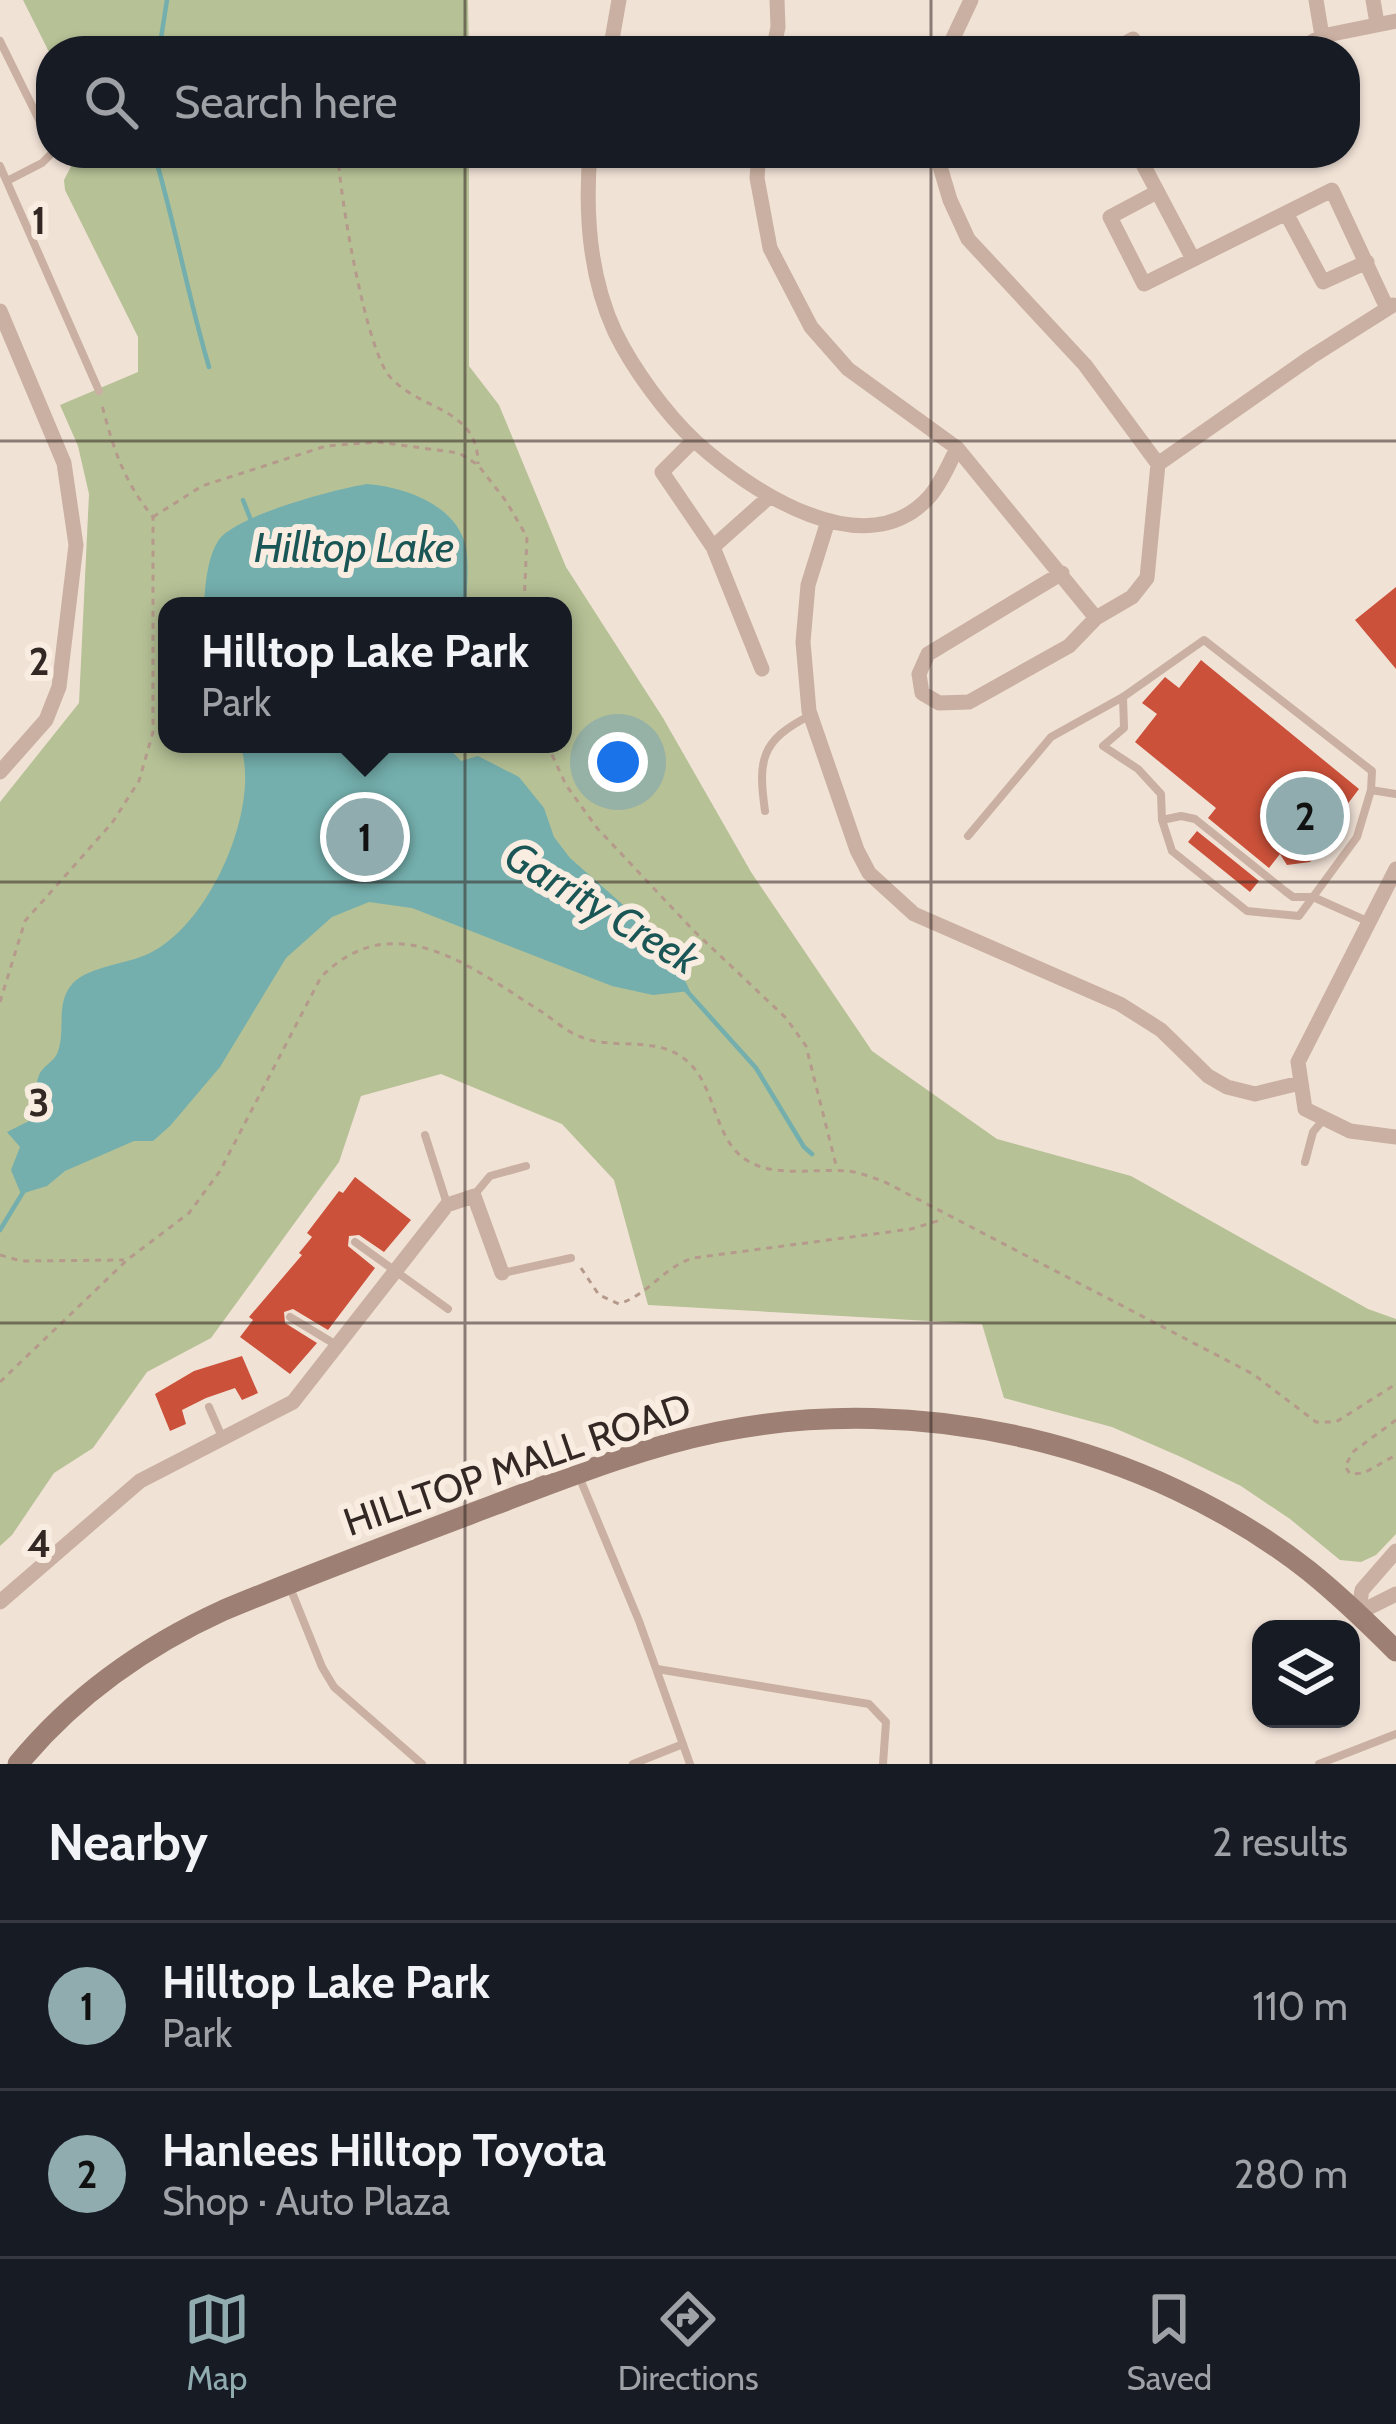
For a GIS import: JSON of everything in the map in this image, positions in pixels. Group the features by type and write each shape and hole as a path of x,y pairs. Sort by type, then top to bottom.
{"street":[{"path":"613,36 619,0"},
{"path":"776,36 777,0"},
{"path":"953,36 970,0"},
{"path":"1316,0 1322,35 1396,20"},
{"path":"1373,0 1377,22"},
{"path":"589,168 586,207 595,270 615,332 644,378 694,440 769,498 828,521 863,526 886,522 928,499 958,448"},
{"path":"758,168 770,248 811,327 848,369 958,448 1096,618"},
{"path":"940,168 968,238 1085,365 1158,464 1147,578 1132,597 1096,618 1069,646 969,702 940,703 922,693 920,674 928,654 1062,574"},
{"path":"1145,168 1193,259"},
{"path":"1157,192 1110,217 1144,284 1332,190 1392,306 1158,464"},
{"path":"1286,213 1323,282 1367,262"},
{"path":"0,311 64,463 76,545 58,687 46,720 0,772"},
{"path":"694,440 662,472 713,547 762,669"},
{"path":"713,547 769,498"},
{"path":"828,521 806,604 803,642 810,716 869,873 914,914 1120,1004 1161,1030 1208,1076 1227,1087 1256,1094 1300,1083"},
{"path":"1396,869 1298,1062 1305,1109 1350,1131 1396,1137"},
{"path":"0,1602 140,1481 293,1402 447,1205 474,1196 502,1274"},
{"name":"HILLTOP MALL ROAD","path":"18,1764 65,1714 129,1663 203,1619 578,1473 679,1440 762,1424 885,1420 985,1430 1102,1460 1178,1492 1276,1547 1358,1613 1396,1651"},
{"path":"1396,1551 1369,1580 1358,1601 1358,1613 1396,1594"}],"lane":[{"path":"0,41 36,114"},
{"path":"0,166 99,391"},
{"path":"7,181 36,166"},
{"path":"968,836 1051,736 1123,697 1204,640 1372,771 1357,837 1299,916 1247,911 1172,851 1162,820 1161,794 1138,769 1103,746 1124,728 1123,697"},
{"path":"766,812 760,764 768,748 810,716"},
{"path":"1371,790 1396,794"},
{"path":"1162,820 1196,819 1293,896 1313,897 1370,922"},
{"path":"1305,1162 1313,1132 1324,1118"},
{"path":"424,1135 447,1205"},
{"path":"474,1196 490,1176 526,1166"},
{"path":"355,1242 448,1309"},
{"path":"502,1274 572,1258"},
{"path":"290,1317 339,1347"},
{"path":"209,1407 223,1438"},
{"path":"578,1473 691,1764"},
{"path":"289,1584 334,1687 422,1764"},
{"path":"657,1669 868,1704 886,1722 883,1764"},
{"path":"1319,1764 1396,1734"},
{"path":"633,1764 683,1744"}],"path":[{"path":"340,168 350,239 377,356 392,381 469,428 478,446 478,465"},
{"path":"0,1002 25,921 112,823 139,781 153,732 153,517 131,491 114,452 99,391"},
{"path":"153,517 202,486 326,446 378,442 459,453 478,465 527,537 524,597"},
{"path":"551,753 566,785 597,828 694,931 786,1018 806,1046 838,1171"},
{"path":"0,1382 127,1260 189,1213 220,1171 321,977 338,960 391,942 429,947 466,964 581,1037 670,1048 694,1068 732,1146 748,1162 780,1170 838,1171 883,1181 1253,1374 1316,1422 1336,1422 1396,1384"},
{"path":"572,1258 599,1295 619,1304 650,1289 675,1264 692,1258 911,1229 948,1218"},
{"path":"0,1256 21,1261 127,1260"},
{"path":"1396,1420 1354,1451 1346,1466 1351,1474 1364,1473 1396,1455"}],"green space":[{"path":"23,0 468,0 469,36 41,36"},
{"path":"70,168 469,168 469,366 499,405 566,567 663,718 751,872 872,1051 997,1139 1131,1176 1368,1309 1396,1319 1396,1534 1376,1555 1361,1562 1340,1560 1241,1486 1181,1457 1112,1427 1004,1398 982,1324 648,1305 614,1180 562,1124 441,1074 361,1096 339,1162 211,1338 147,1372 93,1448 54,1473 0,1546 0,802 79,703 89,494 78,446 60,405 138,372 138,337 65,190"}],"water":[{"name":"Hilltop Lake","path":"367,484 397,489 441,510 461,533 466,548 466,597 205,597 211,556 227,532 333,491"},
{"path":"242,753 453,753 461,761 478,756 519,777 544,808 554,837 570,858 655,933 672,953 690,991 653,995 612,986 412,908 369,902 332,917 286,958 220,1067 153,1141 134,1141 65,1171 47,1186 21,1194 11,1170 20,1147 7,1132 29,1121 39,1075 60,1045 67,991 89,973 150,953 192,917 226,861 244,799"}],"building":[{"path":"1396,587 1396,669 1355,620"},
{"path":"1201,660 1359,789 1343,810 1350,817 1310,862 1287,865 1280,854 1269,868 1208,818 1216,808 1135,742 1157,714 1142,703 1165,677 1179,688"},
{"path":"1197,831 1259,881 1250,892 1188,842"},
{"path":"355,1177 411,1220 384,1252 359,1235 349,1236 348,1246 375,1268 328,1330 293,1309 284,1312 285,1323 317,1343 290,1374 240,1337 253,1320 249,1317 302,1255 312,1237 307,1233"},
{"path":"242,1356 258,1393 242,1400 235,1388 206,1398 182,1410 186,1424 170,1431 155,1394 194,1371"}],"waterway":[{"name":"Garrity Creek","path":"161,36 167,0"},
{"name":"Garrity Creek","path":"158,168 209,367"},
{"name":"Garrity Creek","path":"243,500 252,523"},
{"name":"Garrity Creek","path":"685,989 756,1068 812,1154"},
{"path":"0,1230 25,1189"}],"place":[{"name":"Hanlees Hilltop Toyota","path":"1305,816"},
{"name":"Hilltop Lake Park","path":"365,837"}]}
